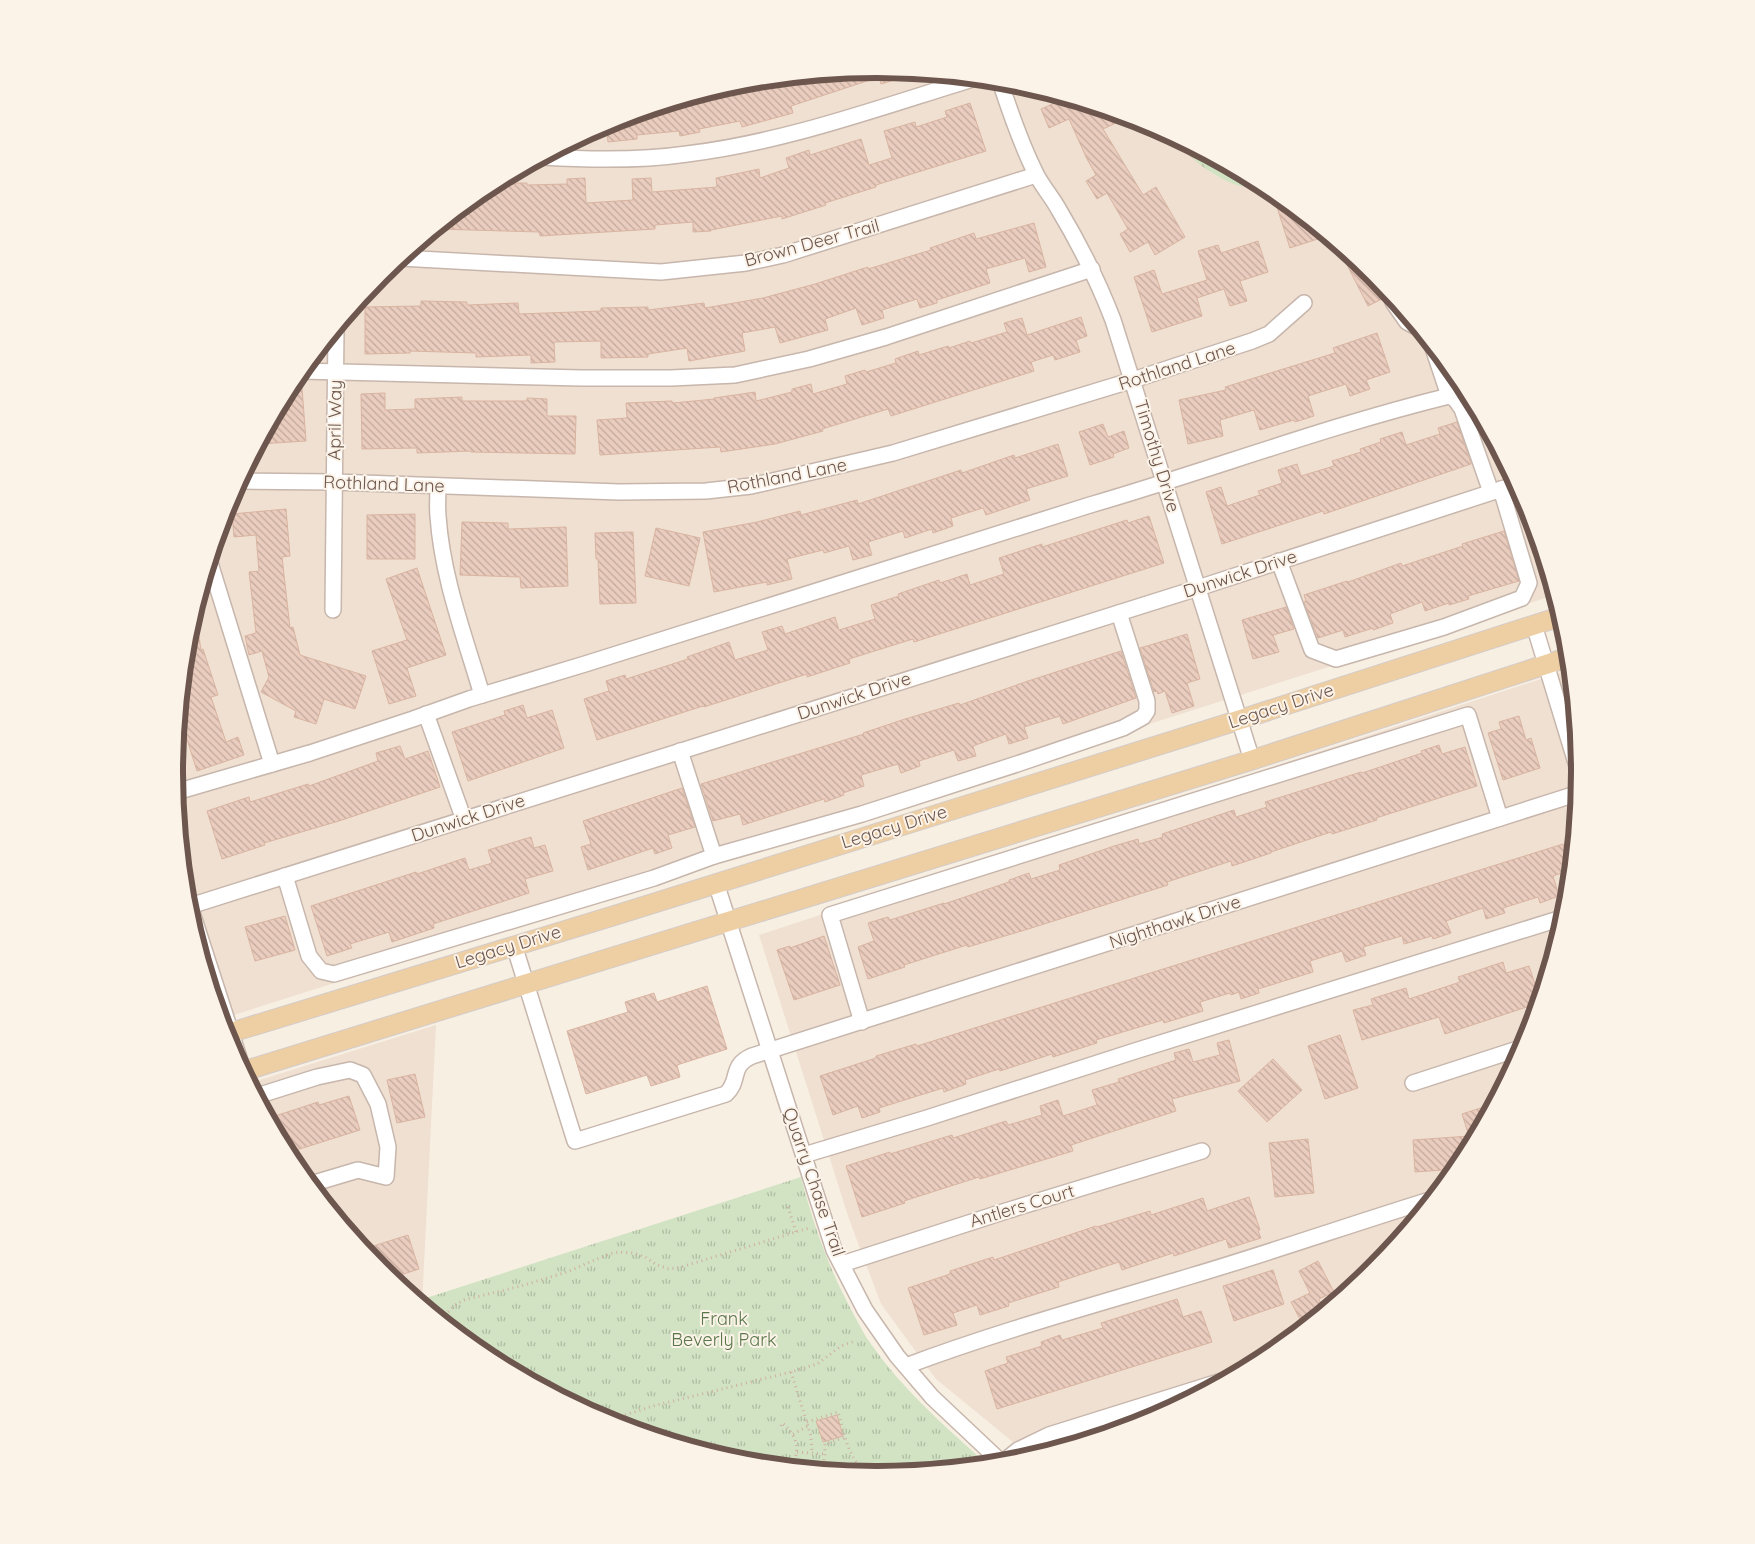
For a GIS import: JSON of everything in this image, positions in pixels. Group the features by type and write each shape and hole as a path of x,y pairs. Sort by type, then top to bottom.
{"main road":[{"name":"Legacy Drive","path":"234,1032 1239,720 1554,618"},
{"path":"250,1069 1252,760 1563,659"}],"street":[{"path":"554,158 636,158 710,151 829,123 962,82"},
{"name":"Timothy Drive","path":"1003,89 1036,175 1092,269 1114,320 1252,760"},
{"name":"Brown Deer Trail","path":"411,259 661,272 746,263 784,255 1036,175"},
{"path":"311,371 592,378 670,378 735,375 809,359 886,337 1092,269"},
{"name":"Rothland Lane","path":"248,481 334,482 619,492 706,491 751,486 893,452 1133,380 1252,341 1269,334 1304,303"},
{"name":"April Way","path":"333,610 336,338"},
{"path":"1438,363 1449,396"},
{"path":"183,790 272,764 482,695 1166,483 1313,435 1449,396 1455,399 1462,409 1496,490 1529,583 1522,598 1444,627 1336,659 1312,650 1279,561"},
{"path":"438,486 438,516 442,549 453,597 482,695"},
{"name":"Dunwick Drive","path":"195,898 285,876 464,820 1198,588 1510,486"},
{"path":"213,572 272,764"},
{"path":"285,876 310,956 321,971 334,974 654,878 714,856 862,814 1018,764 1122,728 1143,717 1147,711 1148,701 1119,613"},
{"path":"1534,625 1545,665 1571,738"},
{"path":"426,714 464,820"},
{"path":"862,1022 830,914 1468,715 1500,818"},
{"path":"680,751 714,856"},
{"name":"Nighthawk Drive","path":"527,983 575,1141 726,1094 734,1084 736,1071 745,1059 1571,795"},
{"name":"Quarry Chase Trail","path":"716,883 834,1250 865,1310 906,1366 932,1397 995,1456"},
{"path":"804,1155 1556,920"},
{"path":"514,945 527,983"},
{"path":"1413,1083 1513,1051"},
{"path":"263,1094 317,1077 350,1070 363,1075 378,1104 388,1147 386,1177 358,1170 317,1182"},
{"name":"Antlers Court","path":"842,1264 1202,1151"},
{"path":"906,1366 957,1347 1117,1297 1192,1276 1422,1203"},
{"path":"1015,1453 1049,1434 1195,1389"}],"path":[{"path":"788,1207 796,1232"},
{"path":"445,1315 455,1305 464,1300 558,1275 609,1254 620,1252 633,1253 669,1269 809,1228"},
{"path":"620,1417 685,1397 818,1364 840,1346 855,1341"},
{"path":"791,1372 808,1424 812,1453"},
{"path":"793,1434 808,1424 838,1412 854,1461 859,1466"},
{"path":"781,1426 782,1423 793,1434 797,1452 794,1462"},
{"path":"823,1464 826,1454 825,1444 846,1437"},
{"path":"797,1452 826,1454"}],"shaded area":[{"path":"832,79 923,79 968,83 1057,101 1101,114 1180,147 1216,176 1250,187 1300,221 1335,250 1369,281 1400,314 1428,349 1455,386 1479,425 1500,465 1519,506 1535,549 1549,597 228,1017 207,952 196,907 184,817 184,727 189,681 196,637 220,549 236,506 276,425 300,386 355,314 386,281 455,221 530,171 570,149 654,114 698,101 787,83"},
{"path":"1564,671 1571,727 1571,817 1559,907 1535,995 1519,1038 1479,1119 1455,1158 1400,1230 1369,1263 1300,1323 1225,1373 1185,1395 1101,1430 1023,1451 936,1379 881,1304 849,1219 759,935"},
{"path":"436,1025 422,1296 386,1263 355,1230 327,1195 300,1158 276,1119 256,1081"}],"green space":[{"path":"1182,147 1250,187 1234,184 1213,174"},
{"name":"Frank Beverly Park","path":"801,1177 817,1231 830,1264 845,1298 866,1337 908,1389 980,1459 923,1465 832,1465 787,1461 698,1443 654,1430 570,1395 492,1349 455,1323 425,1298"}],"building":[{"path":"876,78 791,106 793,113 742,127 740,121 699,129 700,132 680,136 679,131 637,135 637,139 608,142 607,132 654,114 698,101 787,83"},
{"path":"879,78 899,78 881,84"},
{"path":"1058,101 1120,121 1103,129 1143,195 1156,187 1185,237 1155,255 1148,242 1130,252 1120,234 1128,229 1107,193 1097,199 1086,181 1096,175 1069,119 1049,128 1041,109"},
{"path":"970,103 986,151 876,185 876,187 782,219 782,216 711,231 693,232 693,222 655,225 655,229 540,236 539,232 445,229 511,183 527,183 527,185 567,184 567,179 585,178 586,203 633,200 632,179 651,178 652,192 717,187 716,178 759,169 760,178 789,168 786,158 809,150 810,155 861,139 869,165 892,158 884,131 915,122 916,127 947,117 945,111"},
{"path":"1276,204 1321,238 1290,248"},
{"path":"1034,223 1046,267 1029,272 1025,258 986,269 990,283 937,300 937,303 920,308 917,299 882,310 884,318 862,325 856,308 825,319 828,330 780,343 775,327 742,333 745,351 689,361 687,348 648,354 648,357 601,358 601,341 554,342 555,362 531,363 531,355 476,357 476,353 410,351 410,353 365,354 365,307 421,306 421,301 467,302 467,305 518,303 519,314 601,311 601,308 648,307 648,310 704,303 705,308 763,298 815,284 931,250 930,248 974,233 976,239"},
{"path":"1258,241 1268,272 1240,281 1247,301 1230,306 1224,289 1197,298 1202,316 1152,332 1134,277 1154,270 1162,294 1207,280 1198,251 1218,245 1221,253"},
{"path":"1348,262 1385,298 1368,306 1346,263"},
{"path":"1081,317 1087,336 1076,340 1080,352 1055,360 1053,355 1031,362 1034,371 891,416 888,409 822,429 823,431 775,444 721,452 720,447 600,455 597,420 627,418 626,403 672,401 673,403 755,392 756,401 792,392 792,389 811,384 813,394 847,384 845,376 896,363 895,359 918,351 919,355 948,346 949,348 970,341 971,343 1007,332 1004,323 1022,318 1027,335"},
{"path":"1377,333 1390,372 1366,380 1370,389 1350,396 1346,384 1308,396 1314,416 1260,430 1254,410 1220,420 1223,436 1188,444 1179,400 1226,390 1225,387 1335,353 1333,348"},
{"path":"299,388 302,388 306,441 266,444 276,425"},
{"path":"385,393 385,410 415,409 415,399 462,397 462,401 527,401 527,398 547,399 547,416 576,416 575,454 471,451 417,453 417,448 362,449 361,394"},
{"path":"1457,422 1471,464 1324,514 1323,511 1222,544 1206,492 1221,487 1227,506 1260,495 1258,491 1282,483 1278,470 1297,464 1301,476 1334,466 1332,461 1361,452 1360,449 1381,442 1380,439 1402,432 1406,445 1440,434 1438,428"},
{"path":"1103,424 1108,437 1124,431 1129,448 1113,454 1114,457 1090,465 1079,432"},
{"path":"1058,444 1068,476 1026,489 1030,500 986,515 983,508 951,518 953,526 933,533 932,529 905,538 903,531 868,542 872,555 853,560 849,546 824,553 823,550 787,559 792,579 767,585 767,582 714,592 703,532 757,522 800,511 801,515 857,500 858,504 961,470 962,473 1014,455 1015,458"},
{"path":"286,509 290,556 282,557 290,628 293,627 300,655 366,676 355,709 324,699 316,724 294,717 296,711 261,692 269,677 262,651 249,655 245,636 256,633 249,572 259,571 256,535 234,537 233,514"},
{"path":"415,514 415,559 367,559 367,515"},
{"path":"1149,516 1164,563 914,642 913,639 849,659 850,663 807,677 807,674 597,740 584,699 609,691 606,681 625,675 626,679 688,659 687,657 729,642 735,660 768,650 762,632 782,626 785,634 835,617 839,630 875,619 871,605 899,596 898,594 939,580 940,583 967,574 970,585 1004,574 999,558 1042,544 1042,547 1127,520 1128,523"},
{"path":"462,522 508,523 508,529 566,527 568,586 521,588 520,577 460,575"},
{"path":"656,528 700,538 689,586 645,576"},
{"path":"1504,531 1519,581 1468,596 1469,599 1425,611 1422,602 1390,614 1393,623 1373,630 1373,628 1345,637 1343,630 1318,638 1304,602 1306,601 1304,595 1401,563 1402,566"},
{"path":"633,532 636,603 600,604 595,533"},
{"path":"417,568 446,655 407,668 416,696 389,704 372,651 407,640 386,579"},
{"path":"1286,607 1294,629 1273,635 1279,652 1253,659 1242,620"},
{"path":"198,629 201,650 203,649 218,695 211,697 226,742 238,737 244,755 197,771 184,730 189,681"},
{"path":"1187,634 1200,679 1187,683 1194,706 1172,713 1165,691 1158,694 1157,691 1154,692 1140,648"},
{"path":"1121,651 1136,698 1063,724 1060,716 1024,727 1028,738 1009,744 1006,734 973,746 976,756 958,761 954,750 919,761 920,766 901,773 898,764 861,775 864,786 825,802 824,799 743,825 740,814 713,821 701,784 864,734 905,719 959,703 960,705"},
{"path":"523,705 527,718 552,710 564,748 468,781 452,732 505,715 504,711"},
{"path":"1519,716 1526,740 1531,738 1540,768 1503,780 1488,733 1501,729 1499,722"},
{"path":"1439,745 1442,754 1465,747 1477,786 1376,818 1377,820 1332,834 1331,832 1232,866 1231,861 1167,882 1168,885 1025,930 968,947 967,945 904,965 905,967 868,979 858,947 874,941 868,923 888,917 890,920 944,904 1009,882 1009,880 1029,873 1031,879 1060,870 1059,865 1114,846 1138,839 1139,844 1163,837 1162,834 1234,810 1236,817 1267,807 1265,802 1362,773 1422,753 1421,751"},
{"path":"400,746 405,759 428,751 440,787 339,821 264,843 265,845 222,859 207,811 249,797 250,802 308,784 309,786 378,761 376,753"},
{"path":"682,788 695,827 668,835 672,848 655,854 653,848 588,870 581,847 591,844 583,821"},
{"path":"531,837 534,848 545,845 553,871 525,879 529,893 433,924 434,928 392,942 389,932 350,944 352,948 327,956 311,906 465,858 469,870 492,863 488,850"},
{"path":"1563,844 1567,855 1565,872 1553,876 1559,896 1540,903 1538,897 1503,908 1505,913 1486,919 1483,908 1446,921 1451,933 1433,939 1432,936 1404,944 1402,936 1363,947 1366,955 1346,962 1342,951 1310,961 1313,972 1258,989 1259,993 1241,999 1239,992 1200,1002 1203,1011 1164,1023 1163,1020 1096,1040 1097,1043 1053,1057 1052,1054 1000,1071 999,1069 965,1080 966,1084 944,1092 943,1088 879,1108 880,1112 862,1118 858,1106 833,1115 820,1076 876,1058 876,1056 916,1044 917,1046"},
{"path":"285,916 295,950 255,961 245,927"},
{"path":"824,936 840,985 794,1000 777,950 790,946 790,948"},
{"path":"1503,962 1506,973 1529,966 1537,989 1531,1006 1445,1034 1439,1017 1362,1040 1353,1010 1373,1005 1371,999 1406,988 1409,999 1460,982 1458,977"},
{"path":"707,986 727,1049 677,1065 680,1077 651,1086 647,1075 586,1094 567,1031 628,1012 625,1002 654,993 657,1002"},
{"path":"1340,1035 1358,1088 1325,1099 1308,1046"},
{"path":"1229,1040 1240,1081 1172,1099 1176,1111 1071,1145 1073,1151 980,1179 979,1177 904,1201 905,1203 862,1217 846,1166 952,1135 953,1138 1006,1121 1008,1125 1042,1115 1040,1106 1058,1100 1063,1116 1097,1105 1092,1090 1119,1082 1118,1079 1176,1060 1174,1053 1189,1049 1193,1062 1220,1055 1217,1043"},
{"path":"1273,1059 1302,1090 1267,1122 1238,1091"},
{"path":"415,1074 425,1117 397,1123 387,1080"},
{"path":"349,1096 360,1130 295,1150 275,1116 318,1102 319,1105"},
{"path":"1486,1106 1469,1136 1462,1114"},
{"path":"1469,1136 1446,1170 1415,1172 1413,1140"},
{"path":"1308,1139 1314,1193 1275,1197 1269,1143"},
{"path":"1249,1197 1261,1238 1229,1248 1226,1239 1174,1256 1173,1253 1122,1270 1119,1262 1058,1282 1059,1287 1008,1303 1009,1306 980,1315 977,1305 953,1313 957,1325 924,1335 908,1288 950,1274 950,1271 993,1257 994,1260 1096,1226 1150,1211 1151,1215 1203,1198 1207,1211"},
{"path":"408,1235 419,1269 399,1275 371,1247"},
{"path":"1318,1261 1334,1292 1319,1299 1322,1305 1301,1322 1291,1302 1310,1293 1299,1271"},
{"path":"1273,1270 1284,1304 1234,1321 1223,1286"},
{"path":"1177,1299 1183,1317 1201,1311 1212,1342 997,1409 985,1371 1008,1363 1006,1357 1042,1346 1041,1342 1060,1335 1062,1340 1103,1328 1101,1323"},
{"path":"837,1415 843,1436 823,1442 816,1421"}]}
